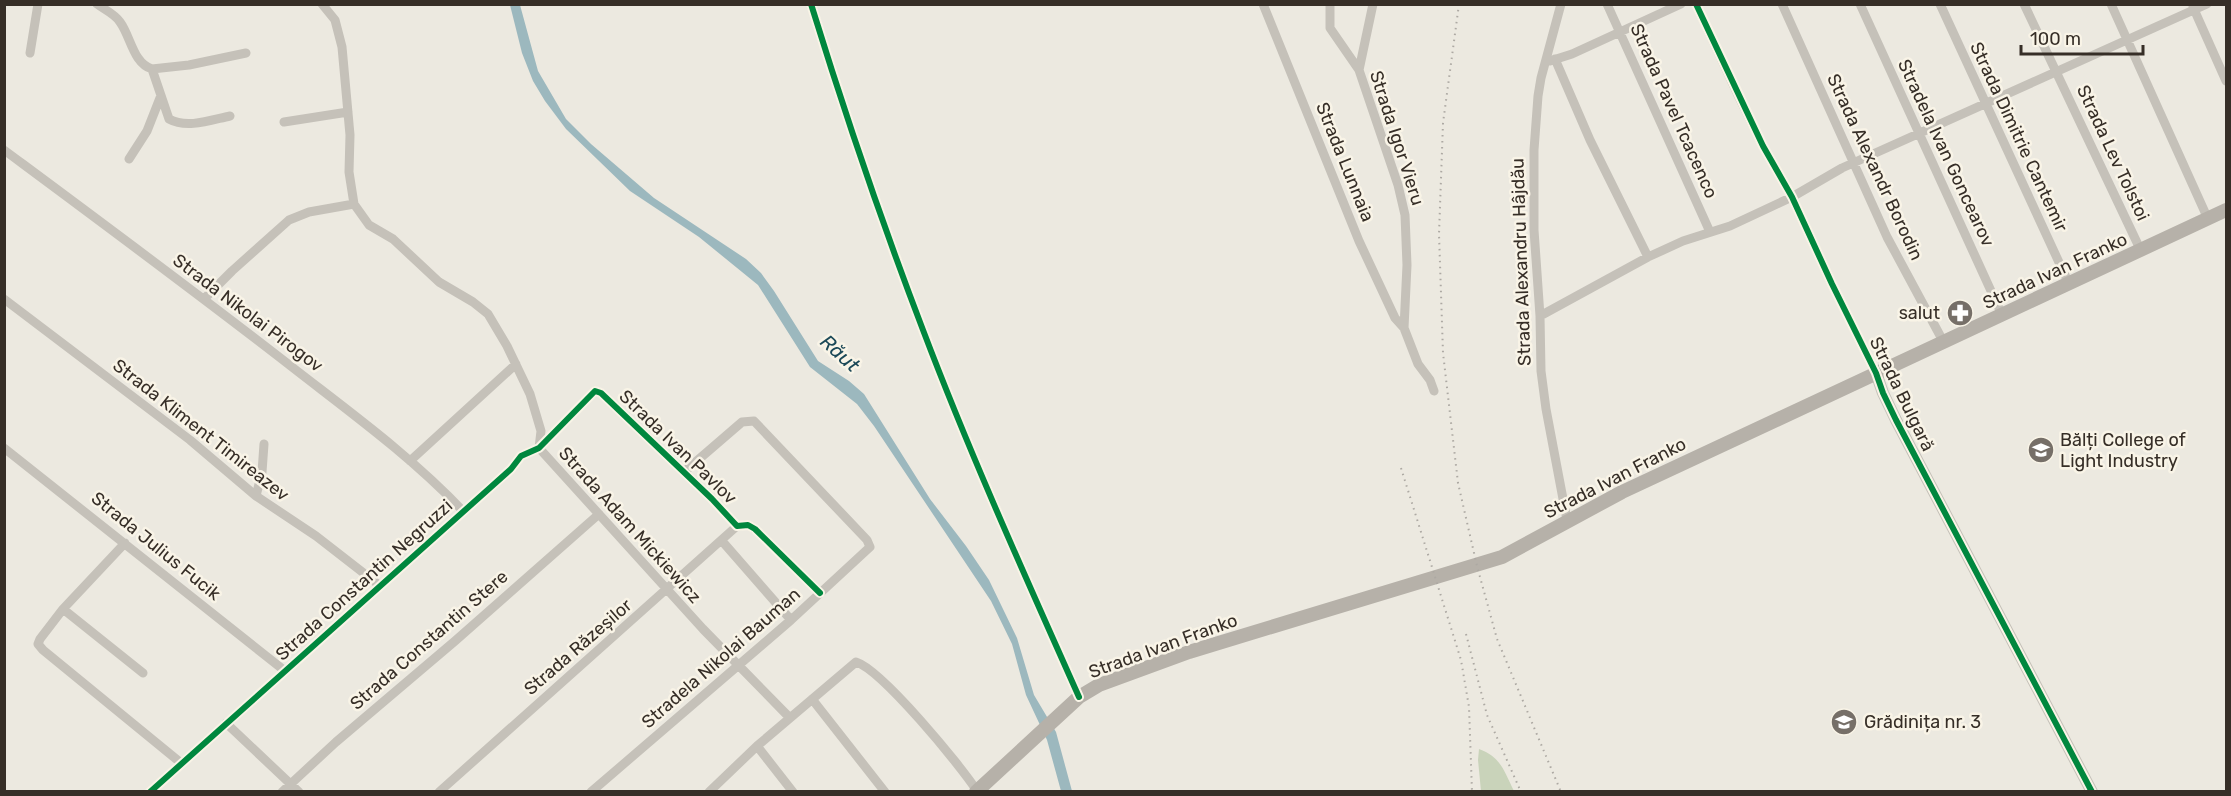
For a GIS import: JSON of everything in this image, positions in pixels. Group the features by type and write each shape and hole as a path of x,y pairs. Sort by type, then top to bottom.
{"main road":[{"name":"Strada Ivan Franko","path":"976,791 1078,697 1117,678 1189,652 1502,557 1622,492 2226,210"}],"street":[{"path":"30,53 38,4"},
{"path":"97,4 118,19 138,58 144,66 152,69 246,53"},
{"name":"Strada Adam Mickiewicz","path":"322,4 335,20 340,38 350,135 349,172 354,204 369,225 393,239 439,282 473,302 488,314 530,394 541,438 539,448 668,590 790,718"},
{"path":"811,4 846,116 923,330 962,428 1078,697"},
{"name":"Strada Lunnaia","path":"1263,4 1359,241 1395,318 1404,328"},
{"name":"Strada Igor Vieru","path":"1330,4 1330,28 1359,70 1395,177 1405,215 1407,266 1404,328 1418,364 1430,380 1434,391"},
{"path":"1359,70 1372,4"},
{"name":"Strada Alexandru Hâjdău","path":"1561,4 1550,61 1538,96 1534,150 1535,261 1540,316 1541,371 1546,409 1568,520"},
{"name":"Strada Pavel Tcacenco","path":"1607,4 1710,232"},
{"path":"1648,257 1550,61 1681,4"},
{"name":"Strada Bulgară","path":"1696,4 1758,136 1792,197 1896,420 2092,792"},
{"name":"Strada Alexandr Borodin","path":"1782,4 1892,246 1943,341"},
{"name":"Stradela Ivan Goncearov","path":"1860,4 2002,315"},
{"name":"Strada Dimitrie Cantemir","path":"1940,4 2069,284"},
{"name":"Strada Lev Tolstoi","path":"2024,4 2141,251"},
{"path":"2111,4 2208,219"},
{"path":"1540,316 1648,257 1678,243 1730,226 1792,197 1855,162 2128,42 2193,7 2207,4"},
{"path":"2193,7 2226,81"},
{"path":"152,69 169,119 188,124 230,116"},
{"path":"129,159 147,131 160,98"},
{"path":"284,122 348,112"},
{"name":"Strada Nikolai Pirogov","path":"4,150 204,299 366,424 410,461 463,511"},
{"path":"204,299 231,271 290,220 309,212 354,204"},
{"name":"Strada Kliment Timireazev","path":"4,299 190,440 256,496 316,536 379,585"},
{"path":"410,461 516,364"},
{"name":"Strada Constantin Negruzzi","path":"150,792 511,469 520,456 539,448 595,391"},
{"name":"Strada Ivan Pavlov","path":"595,391 684,472 737,526 748,525 755,529 820,593"},
{"name":"Stradela Nikolai Bauman","path":"591,792 791,620 870,547 867,540 754,422 742,422 684,472"},
{"path":"256,496 262,472 264,444"},
{"name":"Strada Julius Fucik","path":"4,448 285,671"},
{"name":"Strada Constantin Stere","path":"282,792 599,514"},
{"name":"Strada Răzeșilor","path":"439,792 737,526"},
{"path":"722,541 791,620"},
{"path":"125,543 63,609 39,641 39,646 181,763"},
{"path":"63,609 142,673"},
{"path":"709,792 757,746 856,663 873,674 911,710 968,778 976,791"},
{"path":"812,699 885,792"},
{"path":"226,723 299,792"},
{"path":"757,746 793,792"}],"green space":[{"path":"1479,749 1497,761 1514,791 1481,791"}],"water":[{"path":"510,5 520,5 538,71 566,119 591,144 654,198 746,259 761,273 774,291 818,361 849,381 864,394 930,499 989,580 1017,638 1034,695 1056,732 1072,791 1061,791 1047,740 1026,695 1012,644 991,601 874,426 857,404 810,367 758,285 699,237 630,191 566,129 533,81 522,53"}],"railway":[{"path":"1459,4 1443,123 1439,234 1443,353 1458,483 1497,639 1561,792"},
{"path":"1401,468 1461,660 1469,707 1472,792"},
{"path":"1466,634 1487,715 1521,792"}],"cycle path":[{"path":"811,4 864,168 923,330 979,469 1079,697"},
{"path":"1696,4 1763,146 1792,197 1896,420 2092,792"},
{"path":"150,792 511,469 521,456 539,448 595,391 601,393 712,499 737,526 748,525 755,529 820,593"}],"place":[{"name":"salut","path":"1960,313"},
{"name":"Bălți College of Light Industry","path":"2041,450"},
{"name":"Grădinița nr. 3","path":"1844,722"}],"water label":[{"name":"Răut","path":"840,353"}]}
